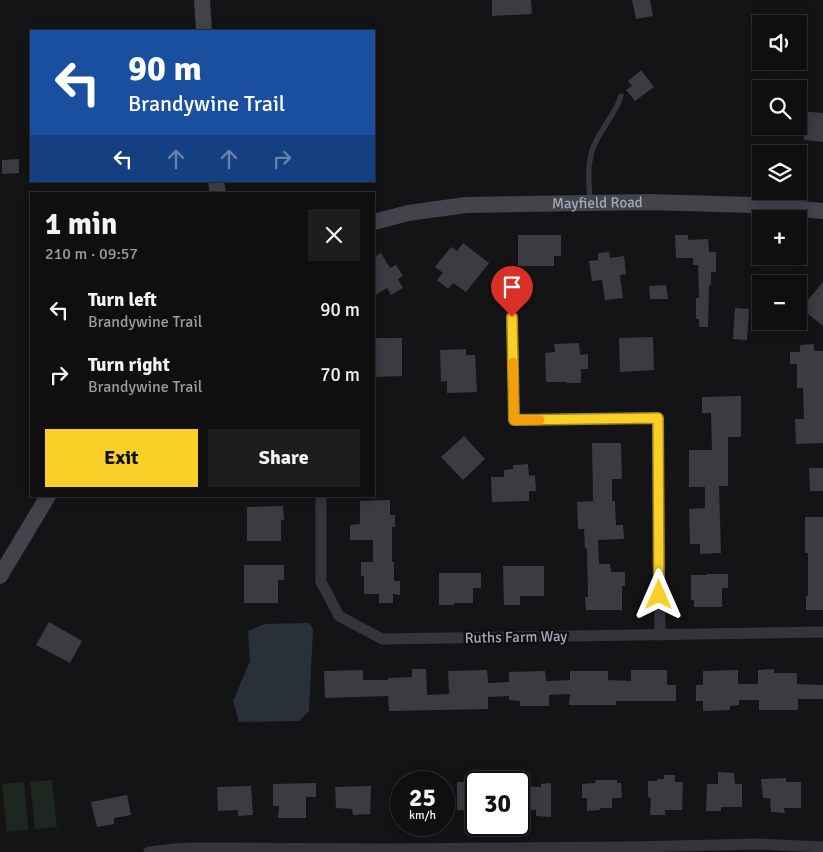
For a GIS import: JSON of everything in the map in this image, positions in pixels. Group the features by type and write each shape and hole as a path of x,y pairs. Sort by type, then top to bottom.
{"street":[{"path":"202,0 204,30"},
{"name":"Mayfield Road","path":"375,222 408,213 466,205 648,202 752,205 823,210"},
{"path":"512,317 514,420 658,418 660,635"},
{"path":"0,576 47,497"},
{"name":"Ruths Farm Way","path":"321,497 321,582 339,616 382,639 823,632"},
{"path":"149,852 192,848 298,850 630,850 759,844 823,847"}],"lane":[{"path":"590,203 589,162 592,149 622,96"}],"shaded area":[{"path":"309,623 313,629 309,711 299,721 239,722 233,701 250,661 248,631 264,624"},
{"path":"52,780 57,827 35,829 30,782"},
{"path":"24,782 28,829 7,832 2,784"}],"building":[{"path":"492,0 531,0 532,14 492,16"},
{"path":"632,0 650,0 653,16 636,19"},
{"path":"641,70 654,87 635,101 626,90 632,86 628,81"},
{"path":"807,112 823,113 823,142 804,140 804,135 807,135"},
{"path":"19,159 19,173 2,174 2,160"},
{"path":"518,235 561,235 561,256 554,256 554,266 518,266"},
{"path":"675,235 688,235 688,240 708,239 709,252 716,252 716,272 711,272 711,285 709,285 708,327 699,327 699,319 696,319 696,298 699,298 698,265 693,265 693,258 676,258"},
{"path":"463,243 489,263 466,292 453,283 448,289 437,280 443,273 435,267 451,247 457,251"},
{"path":"609,252 610,258 624,256 626,274 620,275 623,298 605,300 602,280 592,281 589,261 598,260 598,253"},
{"path":"381,253 390,268 396,265 403,276 398,279 403,288 391,295 387,288 375,295 375,256"},
{"path":"823,282 823,326 807,313 807,301"},
{"path":"666,285 668,299 650,299 649,286"},
{"path":"735,308 749,309 747,340 733,339"},
{"path":"653,337 654,370 620,372 619,338"},
{"path":"375,338 402,338 402,376 375,377"},
{"path":"579,343 580,355 588,354 588,369 581,369 581,383 546,382 545,353 555,352 554,344"},
{"path":"814,344 814,351 823,351 823,443 796,444 795,419 804,419 803,388 797,388 797,364 790,364 790,352 800,352 800,345"},
{"path":"466,349 466,355 475,355 477,392 447,393 447,381 441,382 440,350"},
{"path":"741,396 741,437 728,437 728,486 719,486 721,553 700,554 700,544 690,544 689,509 705,508 705,487 689,487 689,450 712,450 711,413 702,413 702,397"},
{"path":"464,436 485,459 463,480 441,457"},
{"path":"592,443 621,443 622,479 612,479 612,501 615,501 616,525 623,525 624,539 598,540 599,564 610,564 611,572 625,572 625,586 622,586 622,610 586,610 585,597 588,597 587,548 585,549 584,529 578,529 577,502 593,501"},
{"path":"528,464 529,476 535,475 536,491 529,491 529,501 492,502 491,477 504,477 504,470 513,469 513,465"},
{"path":"809,468 823,468 823,491 810,491"},
{"path":"390,500 390,515 395,515 395,527 392,527 394,581 400,581 400,595 393,594 393,603 379,603 379,594 364,594 364,576 361,576 361,562 373,562 373,540 350,540 350,525 360,524 360,501"},
{"path":"283,506 284,520 281,520 281,541 247,541 247,507"},
{"path":"805,517 823,517 823,610 806,610 806,596 808,596 808,553 805,553"},
{"path":"244,565 284,565 284,580 278,580 278,603 244,603"},
{"path":"503,566 544,566 544,596 520,596 520,605 504,605"},
{"path":"439,573 481,573 481,588 473,588 473,603 439,605"},
{"path":"728,574 728,588 722,588 722,607 694,607 694,600 691,600 691,575"},
{"path":"49,622 82,641 70,663 36,645"},
{"path":"412,669 426,669 427,695 449,694 448,671 487,670 488,683 509,682 509,672 545,671 546,681 570,680 570,671 608,671 608,680 631,681 631,670 667,670 667,685 676,685 676,701 616,701 616,705 569,705 570,694 549,695 549,706 520,706 520,701 509,700 509,696 488,697 488,709 389,711 388,696 325,698 324,671 363,670 363,680 388,680 388,678 412,677"},
{"path":"774,669 774,673 797,673 797,684 823,685 823,699 798,699 798,710 759,710 759,700 739,700 739,705 730,706 730,710 703,711 703,701 696,701 696,685 703,685 703,671 738,670 738,684 758,684 758,670"},
{"path":"718,772 734,773 735,784 742,784 742,807 721,807 721,811 706,811 707,784 718,784"},
{"path":"664,775 675,775 675,782 683,782 682,810 665,810 665,815 650,815 651,798 648,797 648,781 664,779"},
{"path":"786,778 786,782 801,782 801,808 784,808 785,813 771,812 770,798 763,798 761,779"},
{"path":"596,780 617,780 617,783 621,783 622,798 612,798 612,808 587,811 587,798 582,798 582,784 595,783"},
{"path":"457,782 465,782 465,810 457,810"},
{"path":"316,783 316,797 306,797 306,818 278,818 279,806 273,806 273,784"},
{"path":"551,783 551,817 536,816 536,810 530,810 530,786 541,787 541,784"},
{"path":"251,786 253,815 238,816 238,810 218,811 217,787"},
{"path":"371,786 370,814 353,815 352,809 336,808 335,787"},
{"path":"127,795 131,815 114,818 114,824 97,827 91,802"}],"slow traffic":[{"path":"513,362 514,420 540,420"}],"route":[{"path":"512,317 514,420 658,418 659,595"}]}
